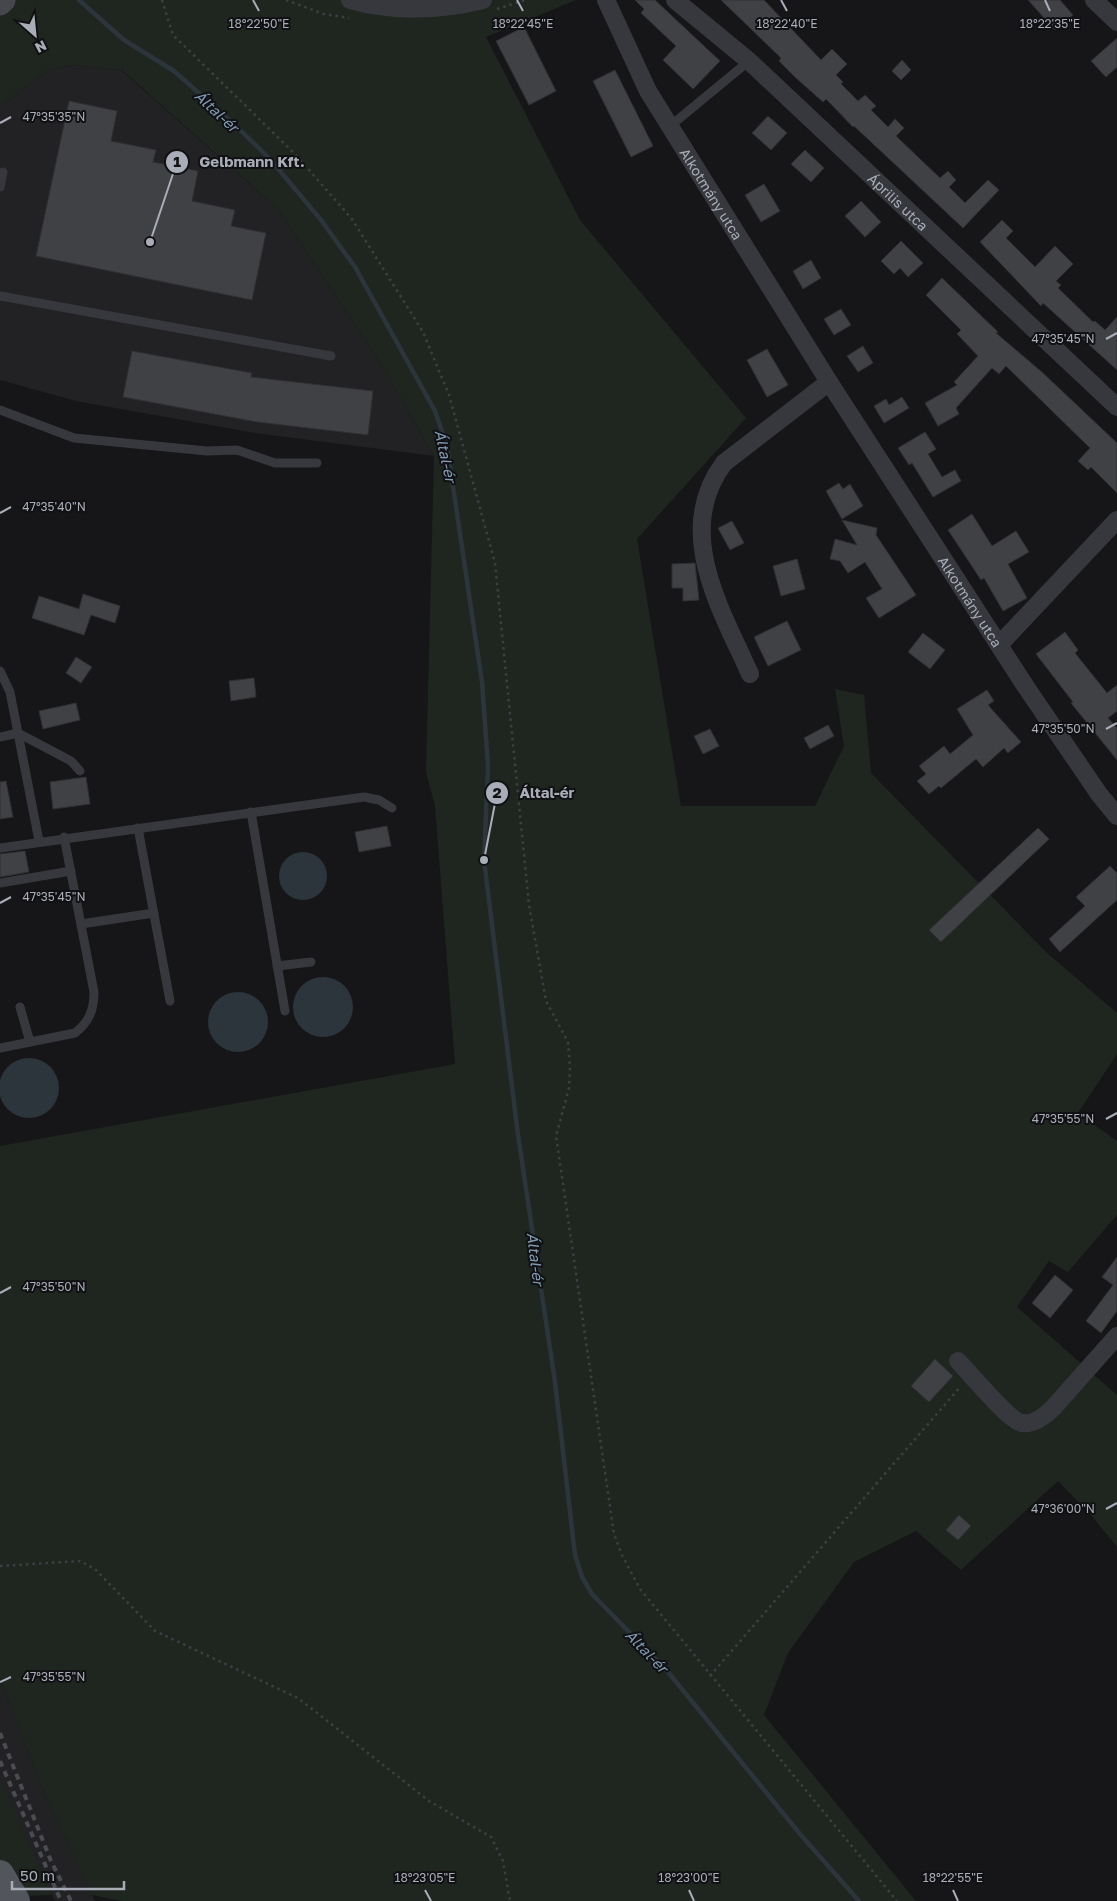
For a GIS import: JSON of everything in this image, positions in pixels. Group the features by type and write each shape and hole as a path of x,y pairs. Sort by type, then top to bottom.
{"main road":[{"path":"0,3 3,0"},
{"path":"0,1874 16,1901"}],"street":[{"path":"350,0 410,9 443,7 483,0"},
{"name":"Alkotmány utca","path":"606,0 648,91 669,127 829,382 999,645 1099,794 1117,816"},
{"name":"Április utca","path":"676,0 749,61 1117,407"},
{"path":"1094,0 1117,22"},
{"path":"750,674 714,594 704,566 702,540 706,496 713,477 724,463 829,382"},
{"path":"999,645 1117,520"},
{"path":"958,1361 1009,1416 1022,1423 1033,1422 1044,1417 1053,1408 1117,1336"}],"lane":[{"path":"669,127 749,61"},
{"path":"0,175 3,172 0,187"},
{"path":"0,296 331,356"},
{"path":"0,410 74,438 207,451 237,450 275,463 317,463"},
{"path":"0,671 10,692 39,841"},
{"path":"0,737 18,733 71,761 80,771"},
{"path":"0,848 64,837 364,797 379,800 392,808"},
{"path":"251,812 285,1011"},
{"path":"138,828 170,1001"},
{"path":"0,1048 75,1033 81,1028 92,1011 94,992 64,837"},
{"path":"0,883 71,871"},
{"path":"81,924 154,913"},
{"path":"277,966 311,962"},
{"path":"20,1007 30,1042"}],"path":[{"path":"162,0 173,35 294,153 352,219 423,332 449,395 495,563 529,905 546,1001 568,1042 569,1088 556,1136 614,1534 622,1555 640,1589 897,1901"},
{"path":"710,1676 971,1374"},
{"path":"0,1566 80,1560 96,1570 155,1631 298,1698 428,1801 491,1837 503,1861 510,1892 510,1901"}],"shaded area":[{"path":"0,0 576,0 486,37 580,220 746,418 637,539 681,806 815,806 844,746 835,689 864,695 871,773 1046,952 1117,1013 1117,1054 1078,1113 1117,1141 1117,1215 1068,1272 1049,1261 1017,1307 1117,1395 1117,1547 1091,1515 1058,1481 961,1570 916,1531 854,1562 788,1653 764,1715 916,1901 122,1901 92,1895 44,1793 0,1679 0,1146 455,1064 435,806 426,772 434,456 379,361 277,208 122,70 70,65 48,70 0,106"},
{"path":"70,65 121,70 277,208 379,361 434,456 255,433 76,401 0,380 0,106 48,70"},
{"path":"298,852 308,852 320,859 327,871 327,881 320,893 308,900 298,900 290,896 283,889 279,881 279,871 283,863 290,856"},
{"path":"323,977 339,982 344,986 348,991 353,1007 348,1023 344,1028 339,1032 323,1037 307,1032 302,1028 298,1023 293,1007 298,991 302,986 307,982"},
{"path":"238,992 255,997 263,1005 268,1022 263,1039 255,1047 238,1052 221,1047 213,1039 208,1022 213,1005 221,997"},
{"path":"29,1058 45,1063 50,1067 54,1072 59,1088 54,1104 50,1109 45,1113 29,1118 13,1113 8,1109 4,1104 -1,1088 4,1072 8,1067 13,1063"},
{"path":"0,1679 44,1793 95,1901 55,1901 12,1809 0,1778"},
{"path":"0,1778 52,1895 0,1897"}],"building":[{"path":"635,0 655,0 720,61 693,89 663,60 676,46 641,13 644,9"},
{"path":"721,0 764,0 821,60 832,49 847,64 836,75 843,82 841,84 858,101 865,95 876,106 871,110 888,127 895,119 904,128 896,136 940,178 948,171 956,180 949,187 965,203 988,180 999,190 963,228 853,127 826,99 823,102 796,78 779,61 781,58"},
{"path":"1028,0 1060,0 1073,15 1055,30"},
{"path":"524,27 556,91 529,105 496,41"},
{"path":"1117,38 1117,67 1106,77 1091,61"},
{"path":"902,60 911,70 901,80 892,71"},
{"path":"615,70 653,146 631,157 593,81"},
{"path":"69,101 117,111 111,141 156,150 153,162 198,171 192,201 235,210 231,226 266,233 252,300 36,256"},
{"path":"768,116 787,133 771,150 752,133"},
{"path":"805,150 824,168 811,182 791,164"},
{"path":"764,184 780,211 761,222 745,195"},
{"path":"861,201 881,222 865,237 845,216"},
{"path":"1002,220 1013,231 1006,238 1035,267 1055,246 1073,264 1056,281 1061,285 1058,288 1093,322 1095,321 1105,330 1117,317 1117,370 1043,303 1041,306 980,242"},
{"path":"901,241 923,263 908,277 900,268 894,274 881,261"},
{"path":"811,260 821,278 803,289 793,271"},
{"path":"942,278 998,332 996,333 1043,373 1117,443 1117,493 1091,467 1088,470 1078,461 1090,448 1006,366 999,374 992,368 956,408 959,414 938,426 925,403 957,385 954,382 978,356 957,334 961,330 926,295"},
{"path":"841,309 851,325 834,335 824,319"},
{"path":"863,346 873,363 858,372 847,356"},
{"path":"767,349 788,385 767,397 747,360"},
{"path":"132,351 252,373 251,377 373,391 368,435 257,422 123,397"},
{"path":"902,397 909,408 884,423 874,406 886,399 889,405"},
{"path":"925,432 936,449 928,454 942,477 955,470 961,481 933,497 912,463 909,465 898,448"},
{"path":"839,483 843,489 850,484 863,506 842,519 826,491"},
{"path":"972,514 992,546 1016,531 1029,552 1008,564 1027,598 1003,611 984,578 981,580 948,530"},
{"path":"842,520 877,528 876,535 916,595 879,618 866,598 882,589 865,562 848,573 840,561 830,559 835,539 857,545"},
{"path":"732,521 744,543 730,550 718,528"},
{"path":"797,559 805,589 781,596 773,566"},
{"path":"695,563 699,600 683,601 683,588 672,588 672,564"},
{"path":"83,594 120,606 115,623 91,615 84,635 32,618 39,596 79,609"},
{"path":"787,621 801,650 768,666 754,637"},
{"path":"1065,632 1078,650 1075,653 1107,693 1117,685 1117,711 1108,718 1117,728 1117,760 1071,703 1073,702 1036,654"},
{"path":"923,633 945,650 930,669 908,652"},
{"path":"76,657 92,667 81,683 66,673"},
{"path":"254,678 256,697 231,701 229,681"},
{"path":"987,690 994,701 988,705 1021,742 1008,753 1004,748 983,767 976,759 941,788 939,786 929,794 917,781 926,774 919,766 944,746 950,754 973,735 957,709"},
{"path":"76,703 80,720 43,729 39,711"},
{"path":"828,725 834,736 810,749 804,738"},
{"path":"710,729 719,746 703,754 694,736"},
{"path":"86,777 90,804 53,809 50,782"},
{"path":"6,781 13,817 0,819 0,782"},
{"path":"387,826 391,846 359,852 355,832"},
{"path":"1038,828 1049,839 941,942 929,930"},
{"path":"25,851 29,872 0,877 0,854"},
{"path":"1110,866 1117,873 1117,900 1060,952 1049,939 1085,906 1076,897"},
{"path":"1117,1257 1117,1311 1101,1333 1086,1321 1113,1285 1102,1277"},
{"path":"1055,1275 1073,1290 1050,1318 1032,1303"},
{"path":"935,1359 953,1376 929,1402 911,1386"},
{"path":"959,1515 971,1526 958,1540 946,1530"}],"waterway":[{"name":"Által-ér","path":"79,0 124,40 174,71 270,159 321,220 355,267 435,411 447,446 482,682 488,766 484,860 518,1135 555,1382 575,1555 582,1577 592,1594 668,1672 800,1834 859,1901"}],"railway":[{"path":"0,1733 51,1861 71,1901"},
{"path":"0,1761 61,1901"}],"place":[{"name":"Gelbmann Kft.","path":"150,242"},
{"name":"Által-ér","path":"484,860"}]}
